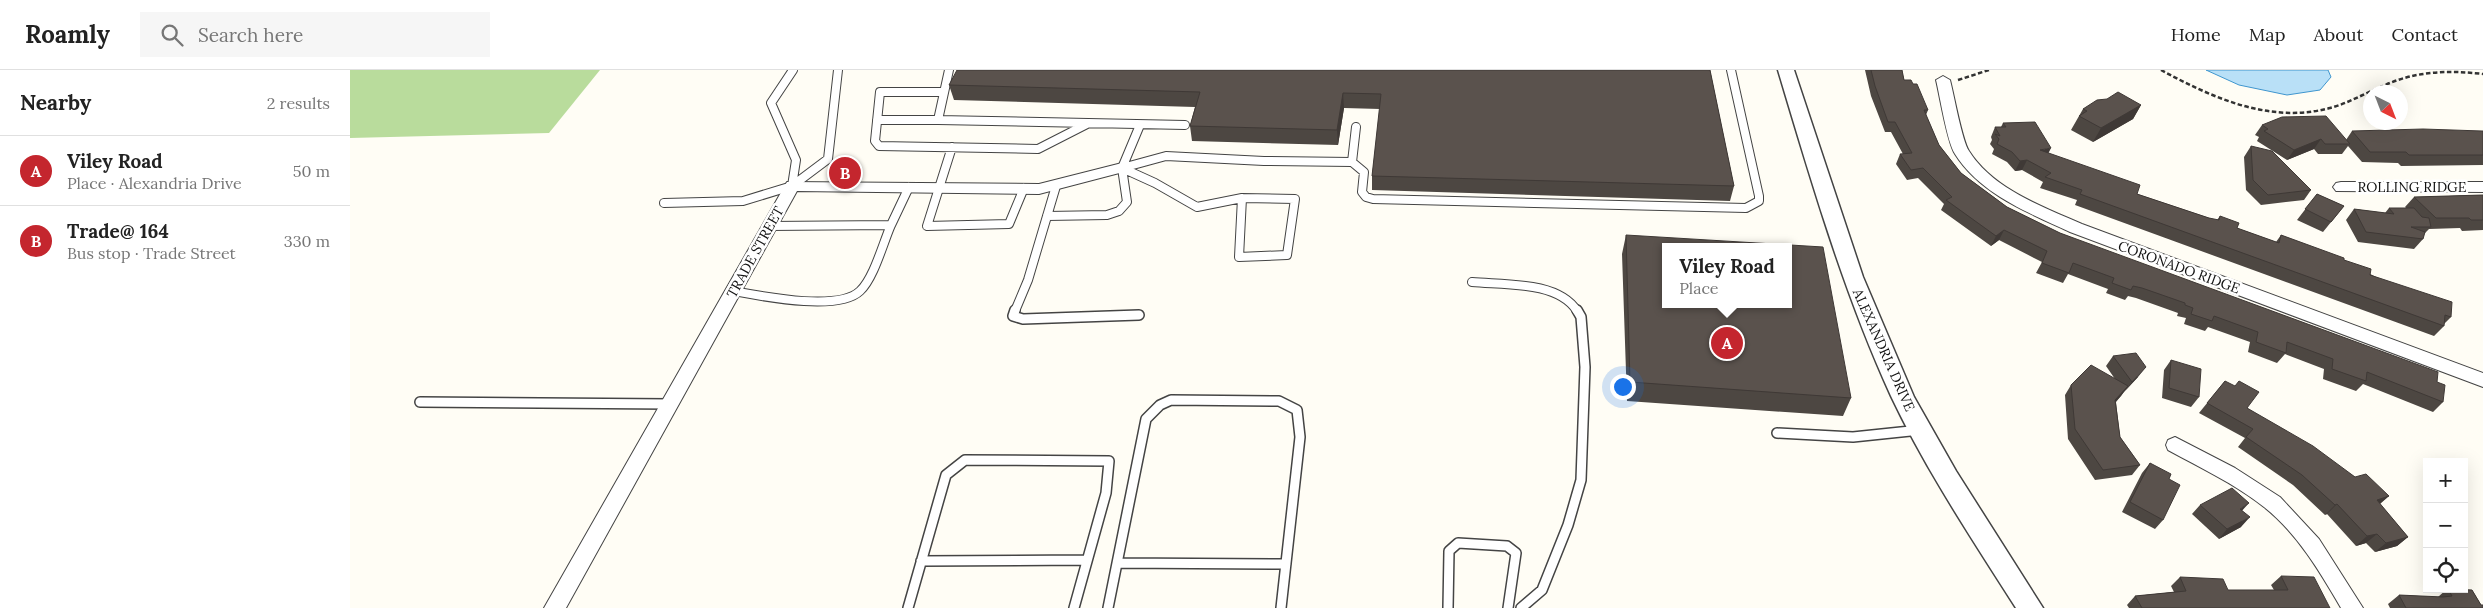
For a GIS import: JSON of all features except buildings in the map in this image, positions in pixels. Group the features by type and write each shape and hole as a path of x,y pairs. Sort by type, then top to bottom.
{"street":[{"name":"ALEXANDRIA DRIVE","path":"1786,70 1841,247 1870,323 1920,430 1951,484 2030,608"},
{"name":"CORONADO RIDGE","path":"1943,80 1961,152 1985,178 2025,205 2076,228 2483,380"},
{"path":"792,186 1024,188 1056,186 1122,168"},
{"name":"TRADE STREET","path":"555,608 792,186"},
{"name":"ROLLING RIDGE","path":"2341,187 2483,187"},
{"path":"2175,445 2260,493 2286,516 2310,544 2352,608"}],"lane":[{"path":"792,70 771,104 796,160 792,186"},
{"path":"664,203 743,201 792,186 828,159 838,70"},
{"path":"938,120 949,70"},
{"path":"1122,168 1166,156 1264,161 1352,162 1364,172 1362,192 1366,197 1373,199 1739,209 1753,206 1759,201 1759,196 1731,70"},
{"path":"943,92 880,92 875,141 880,146 1038,149 1087,124"},
{"path":"877,120 1185,125"},
{"path":"1047,216 1107,215 1119,211 1127,202 1122,168 1140,125"},
{"path":"1352,162 1356,127"},
{"path":"952,147 927,226 1009,224 1024,188"},
{"path":"1122,168 1155,183 1197,208 1242,198 1295,198 1287,255 1239,257 1242,198"},
{"path":"1056,186 1028,280 1013,316 1023,319 1139,315"},
{"path":"733,291 822,301 849,299 860,291 909,187"},
{"path":"770,226 891,226"},
{"path":"1472,282 1544,288 1572,303 1581,317 1585,367 1581,480 1568,525 1542,590 1521,608"},
{"path":"1108,608 1146,419 1160,405 1171,400 1279,402 1297,410 1300,437 1280,608"},
{"path":"420,402 670,404"},
{"path":"1777,433 1852,436 1920,430"},
{"path":"908,608 946,475 965,460 1109,461 1106,493 1074,608"},
{"path":"1448,608 1449,551 1458,544 1507,546 1516,553 1508,608"},
{"path":"921,561 1087,560"},
{"path":"1117,563 1286,564"}],"path":[{"path":"1943,80 1962,80 1988,70"},
{"path":"2161,70 2195,89 2236,105 2271,112 2302,113 2330,108 2400,79 2426,72 2460,71 2483,74"}],"green space":[{"path":"350,70 600,70 549,133 350,138"}],"water":[{"path":"2206,70 2328,70 2331,77 2320,90 2287,95 2239,85"}],"place":[{"name":"Trade@ 164","path":"845,173"},
{"name":"Viley Road","path":"1727,343"}]}
